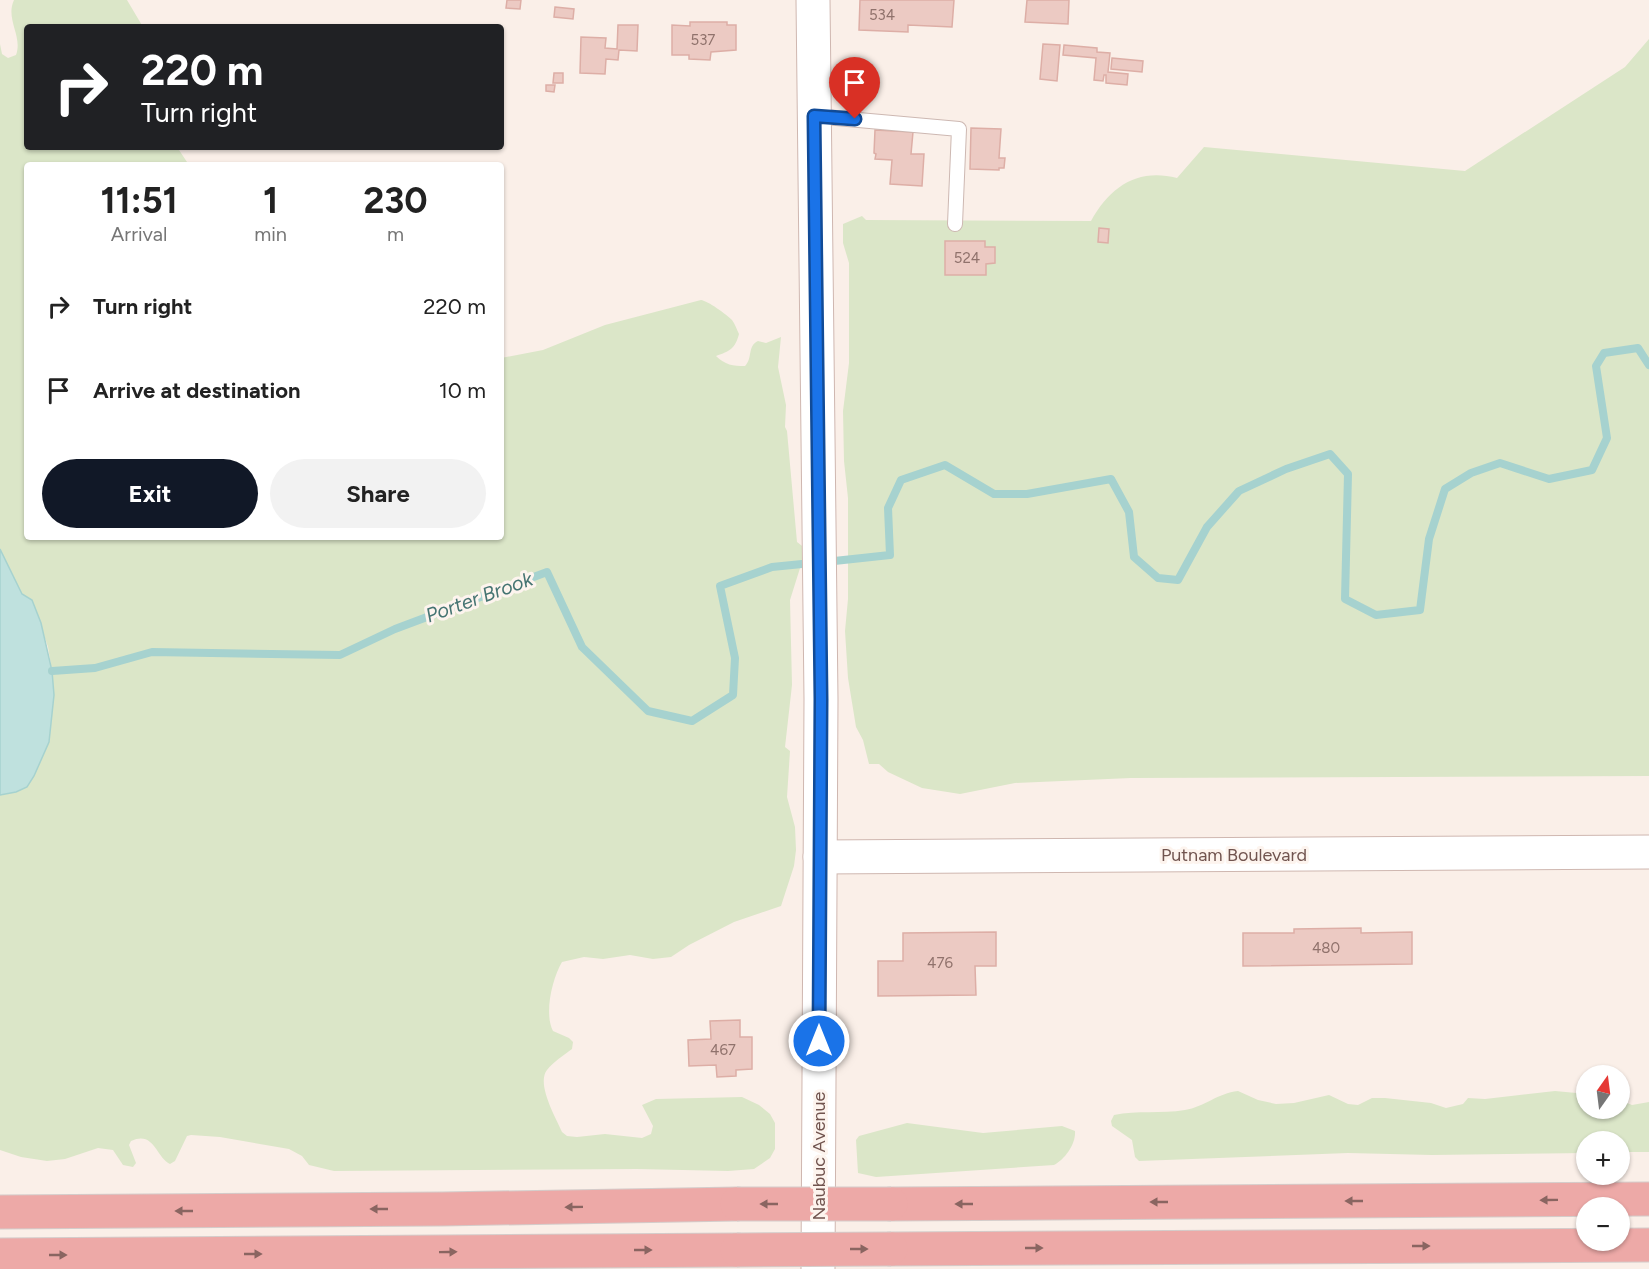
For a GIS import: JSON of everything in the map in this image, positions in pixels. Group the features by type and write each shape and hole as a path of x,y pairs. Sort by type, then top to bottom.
{"highway":[{"path":"0,1212 737,1204 1649,1199"},
{"path":"0,1255 1649,1245"},
{"path":"1237,1247 1288,1263 1326,1269"}],"main road":[{"name":"Naubuc Avenue","path":"813,0 820,589 818,1269"},
{"name":"Putnam Boulevard","path":"820,857 1649,852"}],"lane":[{"path":"814,116 959,129 955,224"}],"green space":[{"path":"14,0 127,0 141,24 24,24 24,150 179,150 187,162 24,162 24,540 504,540 504,357 543,350 605,325 701,300 729,317 739,334 731,349 716,356 726,363 745,366 755,343 758,341 766,343 781,337 778,367 786,405 785,427 797,542 806,549 790,600 792,685 785,747 790,751 787,797 795,827 794,866 781,906 734,922 671,957 653,959 630,955 603,959 584,957 562,962 552,987 549,1006 550,1024 553,1031 573,1042 572,1049 555,1061 544,1076 548,1101 562,1132 567,1136 605,1134 642,1138 651,1134 653,1126 642,1105 656,1099 742,1097 759,1105 770,1114 775,1123 775,1149 770,1158 754,1169 728,1171 637,1169 334,1171 309,1165 302,1156 289,1149 220,1137 191,1135 187,1136 175,1161 170,1164 145,1139 131,1141 129,1145 136,1163 133,1167 123,1165 113,1150 98,1148 65,1159 47,1161 21,1157 0,1150 0,795 16,792 49,742 54,695 48,647 32,600 22,594 0,549 0,44 2,54 8,58 16,55 18,48 12,7"},
{"path":"1649,39 1649,776 1131,778 1015,783 960,794 922,788 888,772 879,764 869,764 863,740 856,727 848,678 845,631 848,599 848,498 844,461 843,411 849,363 849,263 843,243 843,224 862,216 866,220 1091,221 1107,199 1126,183 1149,176 1177,178 1204,147 1465,171 1625,67"},
{"path":"1238,1091 1258,1100 1276,1104 1294,1103 1329,1095 1348,1104 1358,1105 1372,1098 1385,1098 1431,1103 1446,1108 1463,1104 1468,1098 1485,1099 1555,1091 1576,1093 1576,1119 1630,1119 1630,1104 1649,1102 1649,1152 1630,1152 1630,1131 1576,1131 1576,1153 1432,1155 1348,1153 1139,1161 1135,1157 1132,1140 1112,1126 1111,1121 1114,1115 1185,1110"},
{"path":"907,1123 983,1133 1062,1126 1075,1131 1075,1136 1069,1151 1054,1165 876,1177 858,1173 856,1140 859,1136"}],"water":[{"path":"0,549 22,594 32,600 41,623 52,671 54,695 49,742 34,776 27,787 0,795"}],"building":[{"path":"507,0 521,0 520,9 506,8"},
{"path":"860,0 954,0 952,27 908,25 908,32 859,30"},
{"path":"1027,0 1069,0 1068,24 1025,22"},
{"path":"555,7 574,9 573,19 554,17"},
{"path":"690,22 727,22 727,25 736,25 736,50 711,52 710,60 689,59 689,55 672,55 672,25 690,26"},
{"path":"618,25 638,25 637,51 619,50 618,60 606,59 605,74 580,73 581,37 606,38 605,48 617,49"},
{"path":"1043,44 1060,45 1057,81 1040,79"},
{"path":"1064,45 1097,48 1097,52 1110,53 1108,72 1128,74 1127,85 1106,83 1106,75 1103,81 1094,80 1096,58 1063,55"},
{"path":"1112,58 1143,61 1142,72 1111,69"},
{"path":"554,73 563,73 563,83 553,83"},
{"path":"546,85 555,85 554,92 546,91"},
{"path":"971,128 1001,129 999,158 1005,158 1004,168 999,168 999,170 970,169"},
{"path":"875,130 913,132 911,154 924,154 922,186 890,184 892,160 875,159"},
{"path":"1099,228 1109,229 1108,243 1098,242"},
{"path":"945,241 985,241 985,247 995,247 995,263 986,264 986,275 945,275"},
{"path":"1361,928 1361,933 1412,932 1412,964 1243,966 1243,933 1294,933 1294,929"},
{"path":"996,932 996,966 975,966 976,995 878,996 878,961 903,961 903,933"},
{"path":"740,1020 740,1037 752,1037 752,1069 736,1070 736,1076 717,1077 716,1065 689,1066 688,1040 711,1039 710,1021"}],"waterway":[{"name":"Porter Brook","path":"825,562 890,555 888,508 901,480 945,465 994,494 1027,494 1111,479 1129,512 1134,557 1158,578 1178,580 1207,527 1239,491 1286,469 1330,454 1348,474 1345,599 1376,615 1420,610 1429,539 1445,489 1471,473 1500,463 1549,479 1592,470 1607,438 1596,366 1604,353 1638,348 1649,365"},
{"name":"Porter Brook","path":"52,671 95,668 152,652 340,655 395,629 547,572 582,647 648,711 692,721 733,695 735,658 720,586 772,567 812,563"}],"route":[{"path":"819,1041 821,699 814,116 855,119"}]}
